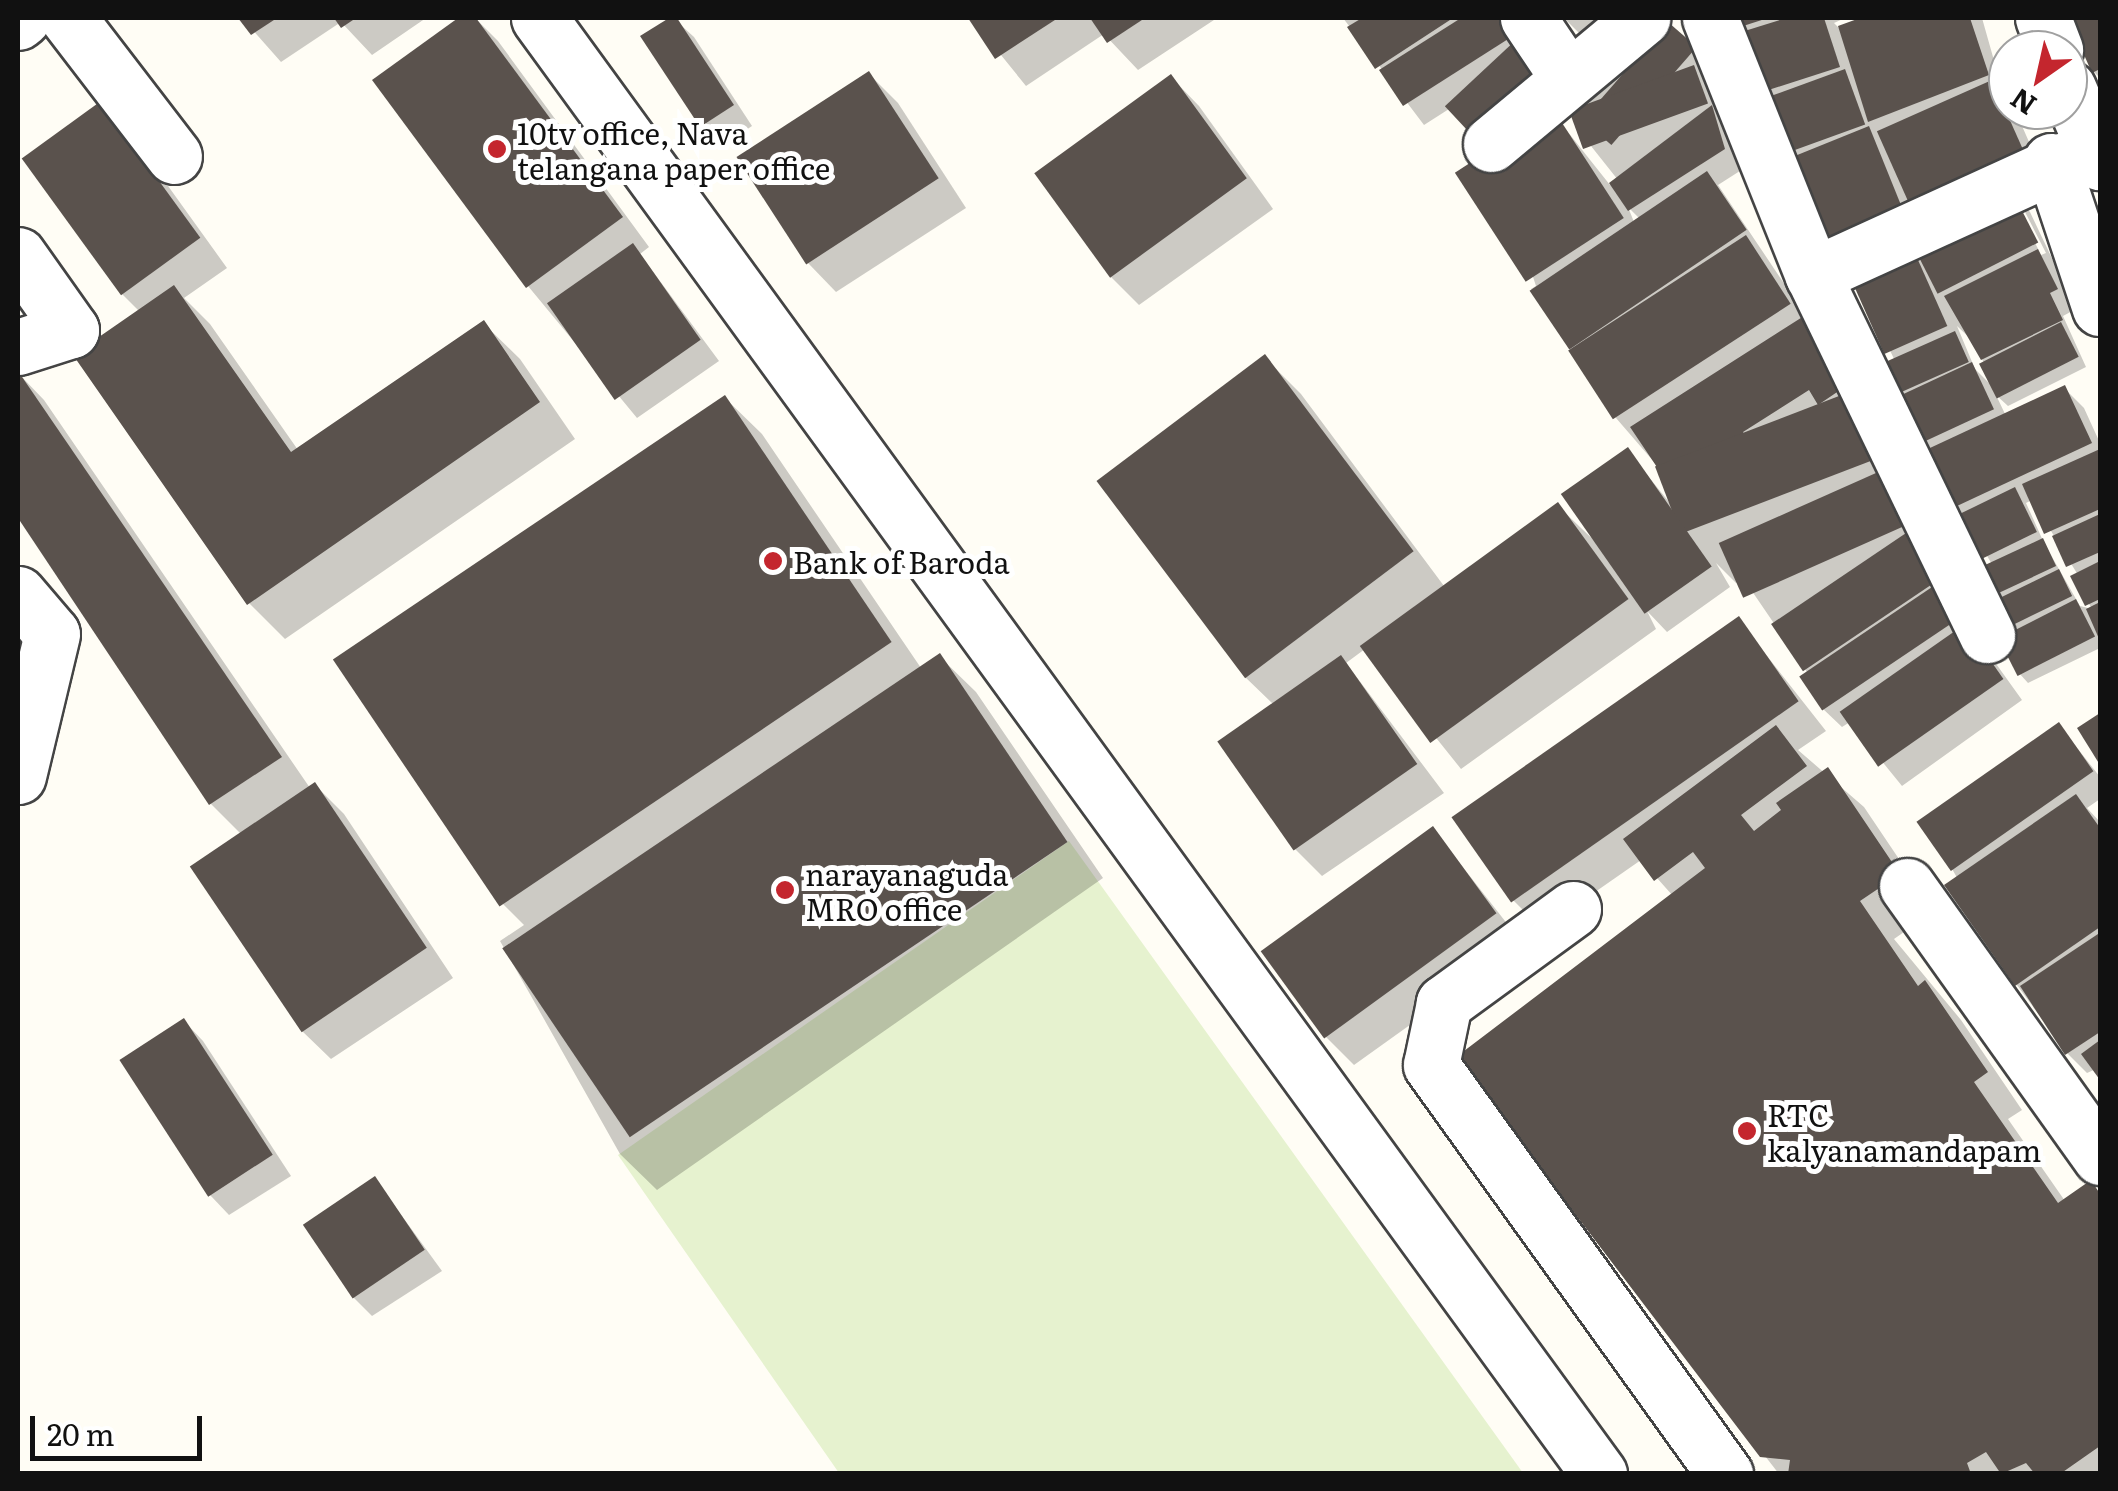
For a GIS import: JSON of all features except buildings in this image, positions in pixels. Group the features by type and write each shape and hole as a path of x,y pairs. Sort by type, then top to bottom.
{"street":[{"path":"68,18 174,156"},
{"path":"539,18 1599,1474"},
{"path":"1528,18 1567,76"},
{"path":"1491,144 1567,76 1642,18"},
{"path":"1710,18 1813,275 1987,635"},
{"path":"2077,130 2100,308"},
{"path":"1813,275 2082,157"},
{"path":"18,255 71,330 18,347"},
{"path":"18,594 52,634 18,776"},
{"path":"1907,886 2100,1156"},
{"path":"1574,909 1444,1003 1431,1065 1725,1474"}],"green space":[{"path":"1069,841 1523,1473 839,1473 618,1155"}],"place":[{"name":"10tv office, Nava telangana paper office","path":"497,149"},
{"name":"Bank of Baroda","path":"773,561"},
{"name":"narayanaguda MRO office","path":"785,890"},
{"name":"RTC kalyanamandapam","path":"1747,1131"}]}
